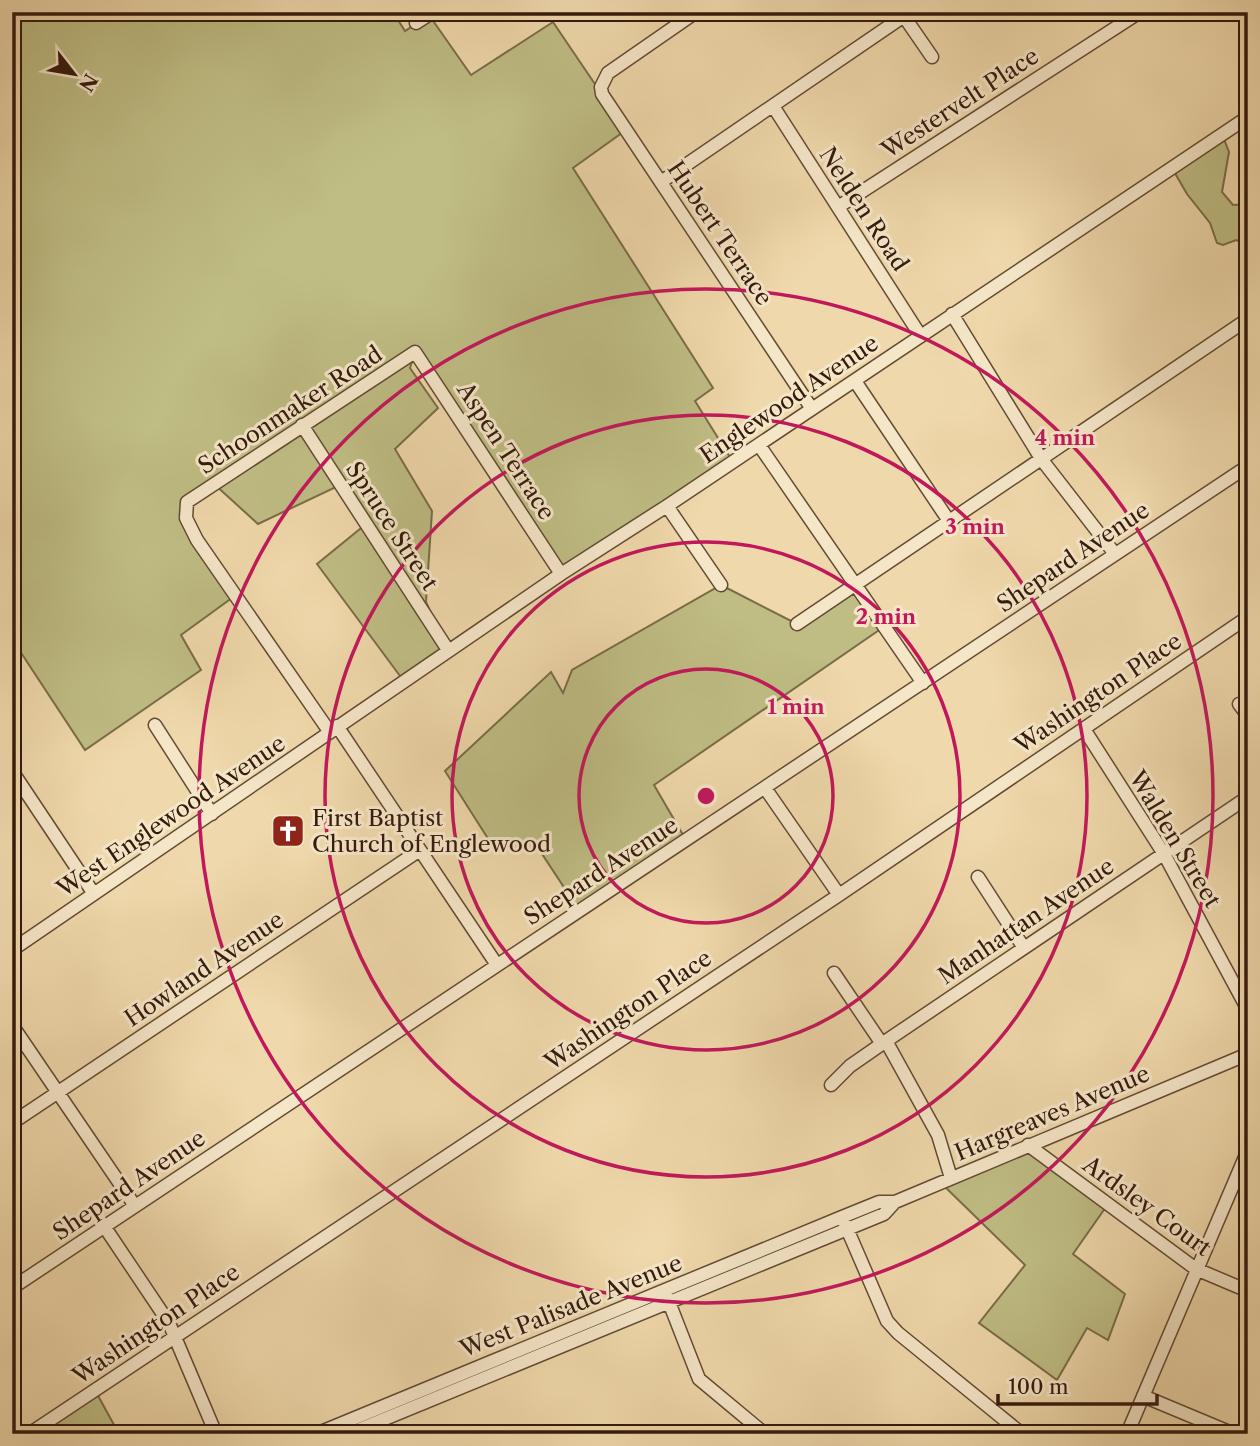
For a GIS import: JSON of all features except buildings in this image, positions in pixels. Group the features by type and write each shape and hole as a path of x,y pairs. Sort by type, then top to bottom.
{"street":[{"path":"416,23 433,12"},
{"name":"Hubert Terrace","path":"696,12 603,78 602,94 812,409"},
{"name":"Westervelt Place","path":"838,207 1140,12"},
{"path":"661,182 903,14 932,57"},
{"name":"Nelden Road","path":"773,106 920,335"},
{"name":"Englewood Avenue","path":"352,715 1248,117"},
{"path":"952,314 1042,460 1115,554"},
{"path":"797,624 855,582 1042,460 1248,319"},
{"name":"Schoonmaker Road","path":"333,728 197,540 186,518 187,502 415,352"},
{"name":"Aspen Terrace","path":"415,352 561,574"},
{"path":"855,381 949,521"},
{"name":"Spruce Street","path":"302,426 448,650"},
{"path":"759,445 923,683"},
{"name":"Shepard Avenue","path":"12,1288 1248,466"},
{"path":"667,506 721,585"},
{"name":"Washington Place","path":"29,1434 839,895 1248,617"},
{"path":"1240,704 1248,716"},
{"name":"West Englewood Avenue","path":"12,950 352,715"},
{"path":"155,724 212,814"},
{"path":"333,728 420,850 497,965"},
{"name":"Walden Street","path":"1084,729 1164,854 1248,1010"},
{"path":"12,771 94,894"},
{"path":"765,788 839,895"},
{"name":"Manhattan Avenue","path":"831,1085 850,1066 1248,797"},
{"name":"Howland Avenue","path":"12,1123 420,850"},
{"path":"978,877 1024,948"},
{"path":"834,973 884,1043 938,1135 951,1178"},
{"path":"12,1025 135,1206"},
{"name":"Hargreaves Avenue","path":"844,1223 879,1202 895,1202 1248,1054"},
{"name":"Hargreaves Avenue","path":"1225,1063 1248,1064"},
{"name":"Ardsley Court","path":"1028,1145 1196,1269 1248,1291"},
{"path":"1126,1434 1248,1150"},
{"path":"844,1223 887,1321 1021,1434"},
{"name":"West Palisade Avenue","path":"316,1434 334,1430 844,1223"},
{"path":"104,1226 156,1301 175,1337 216,1434"},
{"path":"667,1296 699,1379 765,1434"},
{"name":"West Palisade Avenue","path":"348,1434 667,1296"},
{"path":"1143,1396 1234,1434"}],"shaded area":[{"path":"12,12 393,12 405,31 429,15 471,75 553,22 626,130 573,168 713,388 695,401 733,462 561,574 415,352 410,368 438,408 395,449 432,511 426,602 448,650 403,680 317,564 366,524 340,485 258,524 213,483 185,512 236,595 181,635 201,670 85,750 12,639"},
{"path":"1222,134 1229,152 1222,192 1233,205 1248,204 1248,245 1236,240 1223,245 1217,243 1210,223 1187,194 1172,168"},
{"path":"855,582 885,626 654,785 686,840 579,910 540,851 494,848 445,771 551,672 563,693 572,670 721,585 797,624"},
{"path":"1028,1145 1108,1204 1073,1254 1125,1294 1108,1340 1087,1328 1057,1380 979,1323 1025,1265 941,1183"},
{"path":"96,1392 119,1434 35,1434"}],"place":[{"name":"First Baptist Church of Englewood","path":"288,831"}]}
